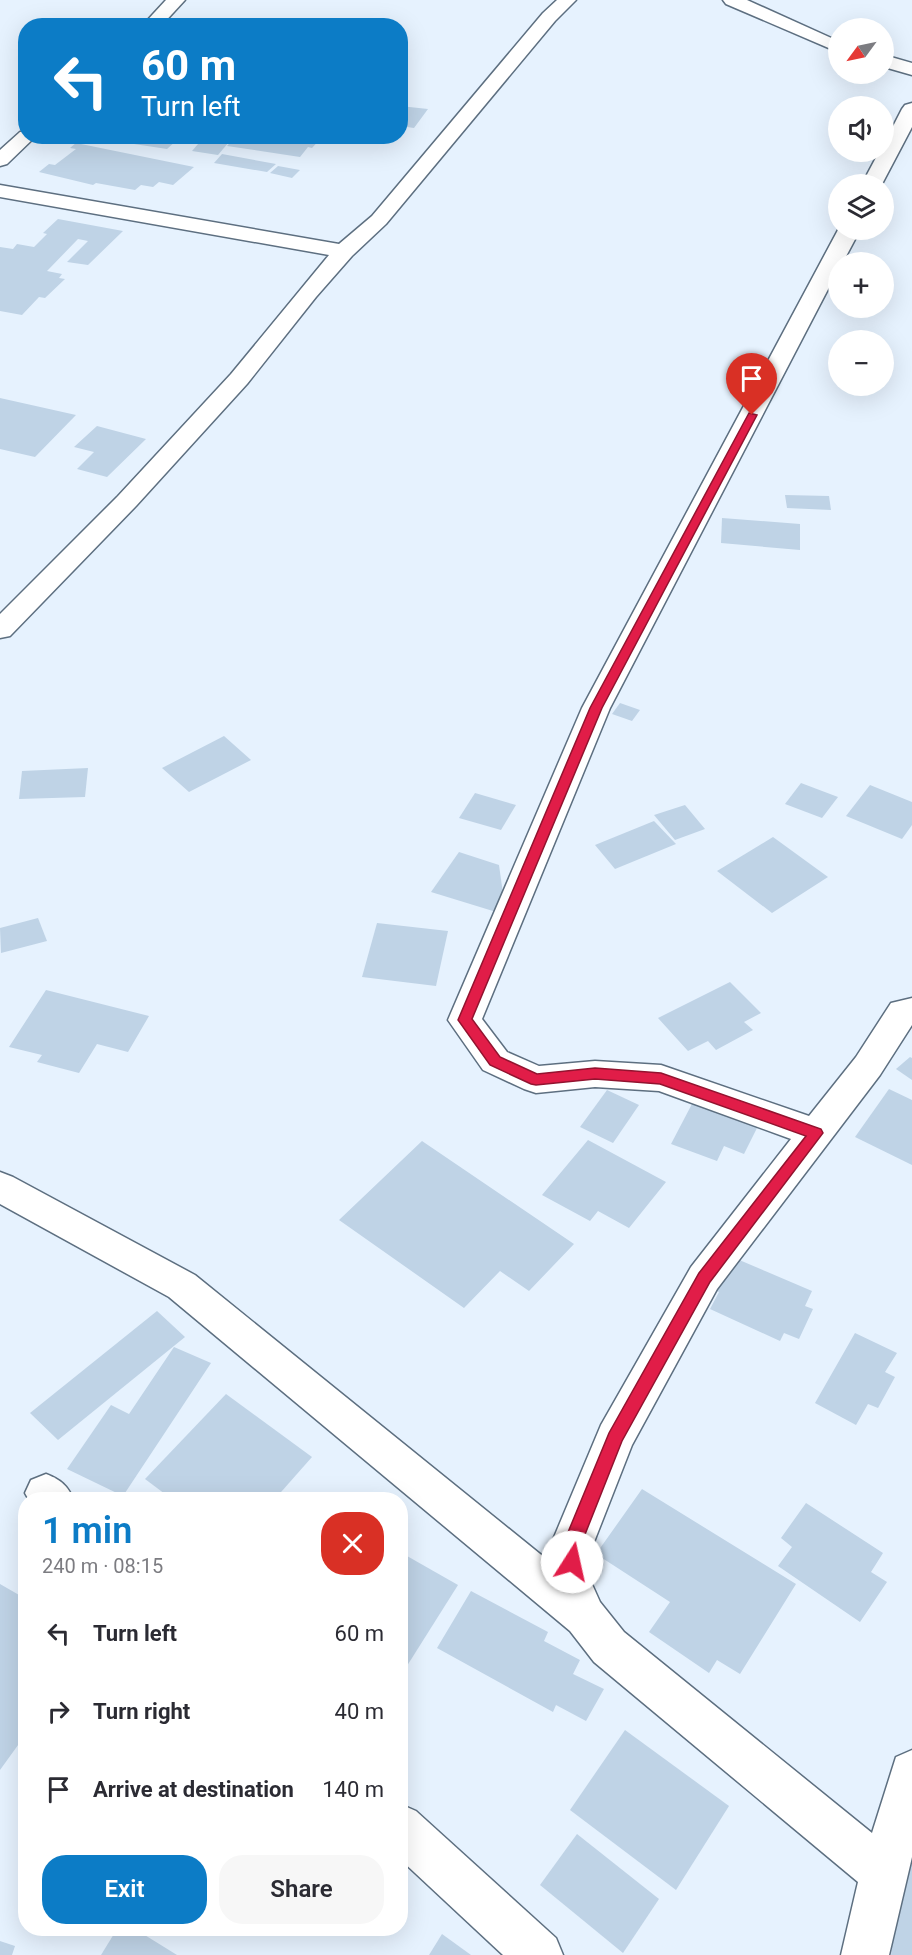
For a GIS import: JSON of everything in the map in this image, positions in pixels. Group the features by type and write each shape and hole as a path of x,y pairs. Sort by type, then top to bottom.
{"street":[{"path":"159,18 176,0"},
{"path":"0,630 127,501 239,379 308,292 344,252 379,220 549,17 567,0"},
{"path":"732,0 828,43"},
{"path":"894,64 912,69"},
{"path":"877,174 912,109"},
{"path":"0,160 18,144"},
{"path":"0,191 344,252"},
{"path":"816,1133 661,1078 595,1074 536,1080 495,1061 465,1020 596,708 844,240"},
{"path":"585,1617 570,1582 573,1542 615,1438 704,1278 868,1066 903,1012 912,1010"},
{"path":"0,1186 182,1286 585,1617 609,1647 884,1873"},
{"path":"865,1955 884,1873 912,1773"},
{"path":"408,1834 539,1955"}],"building":[{"path":"408,107 428,109 414,128 408,127"},
{"path":"75,144 81,144 194,167 173,185 159,182 153,187 141,185 135,190 96,183 93,185 39,172 49,164 55,165 76,149 70,148"},
{"path":"134,144 172,144 167,149"},
{"path":"198,144 227,144 218,155 192,151"},
{"path":"229,144 316,144 312,148 308,147 300,157 227,146"},
{"path":"222,154 276,164 267,172 214,163"},
{"path":"278,166 300,170 292,178 270,173"},
{"path":"58,219 123,231 88,265 67,262 88,241 78,239 47,271 62,274 59,278 65,279 45,298 39,297 22,315 0,311 0,247 13,249 17,244 34,247 47,234 43,233"},
{"path":"0,398 76,415 35,457 0,449"},
{"path":"97,426 146,439 107,477 77,469 94,452 74,447"},
{"path":"785,495 829,496 831,510 787,508"},
{"path":"722,518 800,524 800,550 721,543"},
{"path":"620,703 640,710 632,721 612,714"},
{"path":"224,736 251,760 189,792 162,768"},
{"path":"88,768 85,797 19,799 22,771"},
{"path":"801,783 838,797 822,818 785,804"},
{"path":"870,785 912,802 912,825 902,839 846,816"},
{"path":"475,793 516,805 501,830 459,818"},
{"path":"685,805 705,829 675,840 654,815"},
{"path":"654,821 676,844 615,869 595,845"},
{"path":"773,837 828,877 772,913 717,871"},
{"path":"459,852 499,865 506,915 431,892"},
{"path":"38,918 47,941 1,953 0,928"},
{"path":"377,923 448,931 436,986 362,977"},
{"path":"730,982 761,1013 744,1022 753,1030 716,1050 708,1041 688,1051 658,1018"},
{"path":"46,990 149,1016 128,1052 97,1044 79,1073 37,1062 42,1055 9,1047"},
{"path":"910,1057 912,1058 912,1080 896,1069"},
{"path":"889,1089 912,1100 912,1165 855,1137"},
{"path":"607,1090 639,1105 613,1143 580,1127"},
{"path":"693,1102 758,1126 744,1154 724,1146 717,1161 671,1144"},
{"path":"588,1140 666,1182 629,1228 598,1211 590,1221 542,1195"},
{"path":"422,1141 574,1244 529,1291 500,1271 464,1308 339,1220"},
{"path":"737,1259 812,1291 805,1306 813,1309 799,1339 784,1333 780,1341 710,1309 719,1292 710,1288 720,1268 730,1272"},
{"path":"157,1311 185,1337 58,1440 30,1413"},
{"path":"855,1333 897,1353 885,1372 895,1377 878,1408 868,1404 856,1425 815,1403"},
{"path":"174,1347 211,1363 126,1492 115,1492 67,1469 111,1405 129,1414"},
{"path":"226,1394 312,1457 281,1492 162,1492 145,1479"},
{"path":"642,1489 796,1584 740,1674 717,1660 709,1673 649,1632 670,1602 596,1554"},
{"path":"806,1503 883,1553 871,1572 887,1582 860,1622 778,1566 792,1547 781,1538"},
{"path":"408,1557 458,1585 408,1664"},
{"path":"0,1584 18,1594 18,1745 0,1770"},
{"path":"471,1591 548,1632 544,1641 580,1660 573,1674 604,1689 586,1721 556,1705 553,1712 437,1648"},
{"path":"625,1730 729,1806 676,1890 570,1810"},
{"path":"577,1834 659,1899 623,1953 540,1885"},
{"path":"902,1861 912,1864 912,1955 891,1955"},
{"path":"442,1934 471,1955 429,1955"},
{"path":"113,1936 146,1936 177,1955 101,1955"},
{"path":"0,1941 15,1946 12,1955 0,1955"}],"route":[{"path":"572,1562 573,1542 615,1438 704,1278 816,1133 661,1078 595,1074 536,1080 495,1061 465,1020 596,708 752,415"}]}
